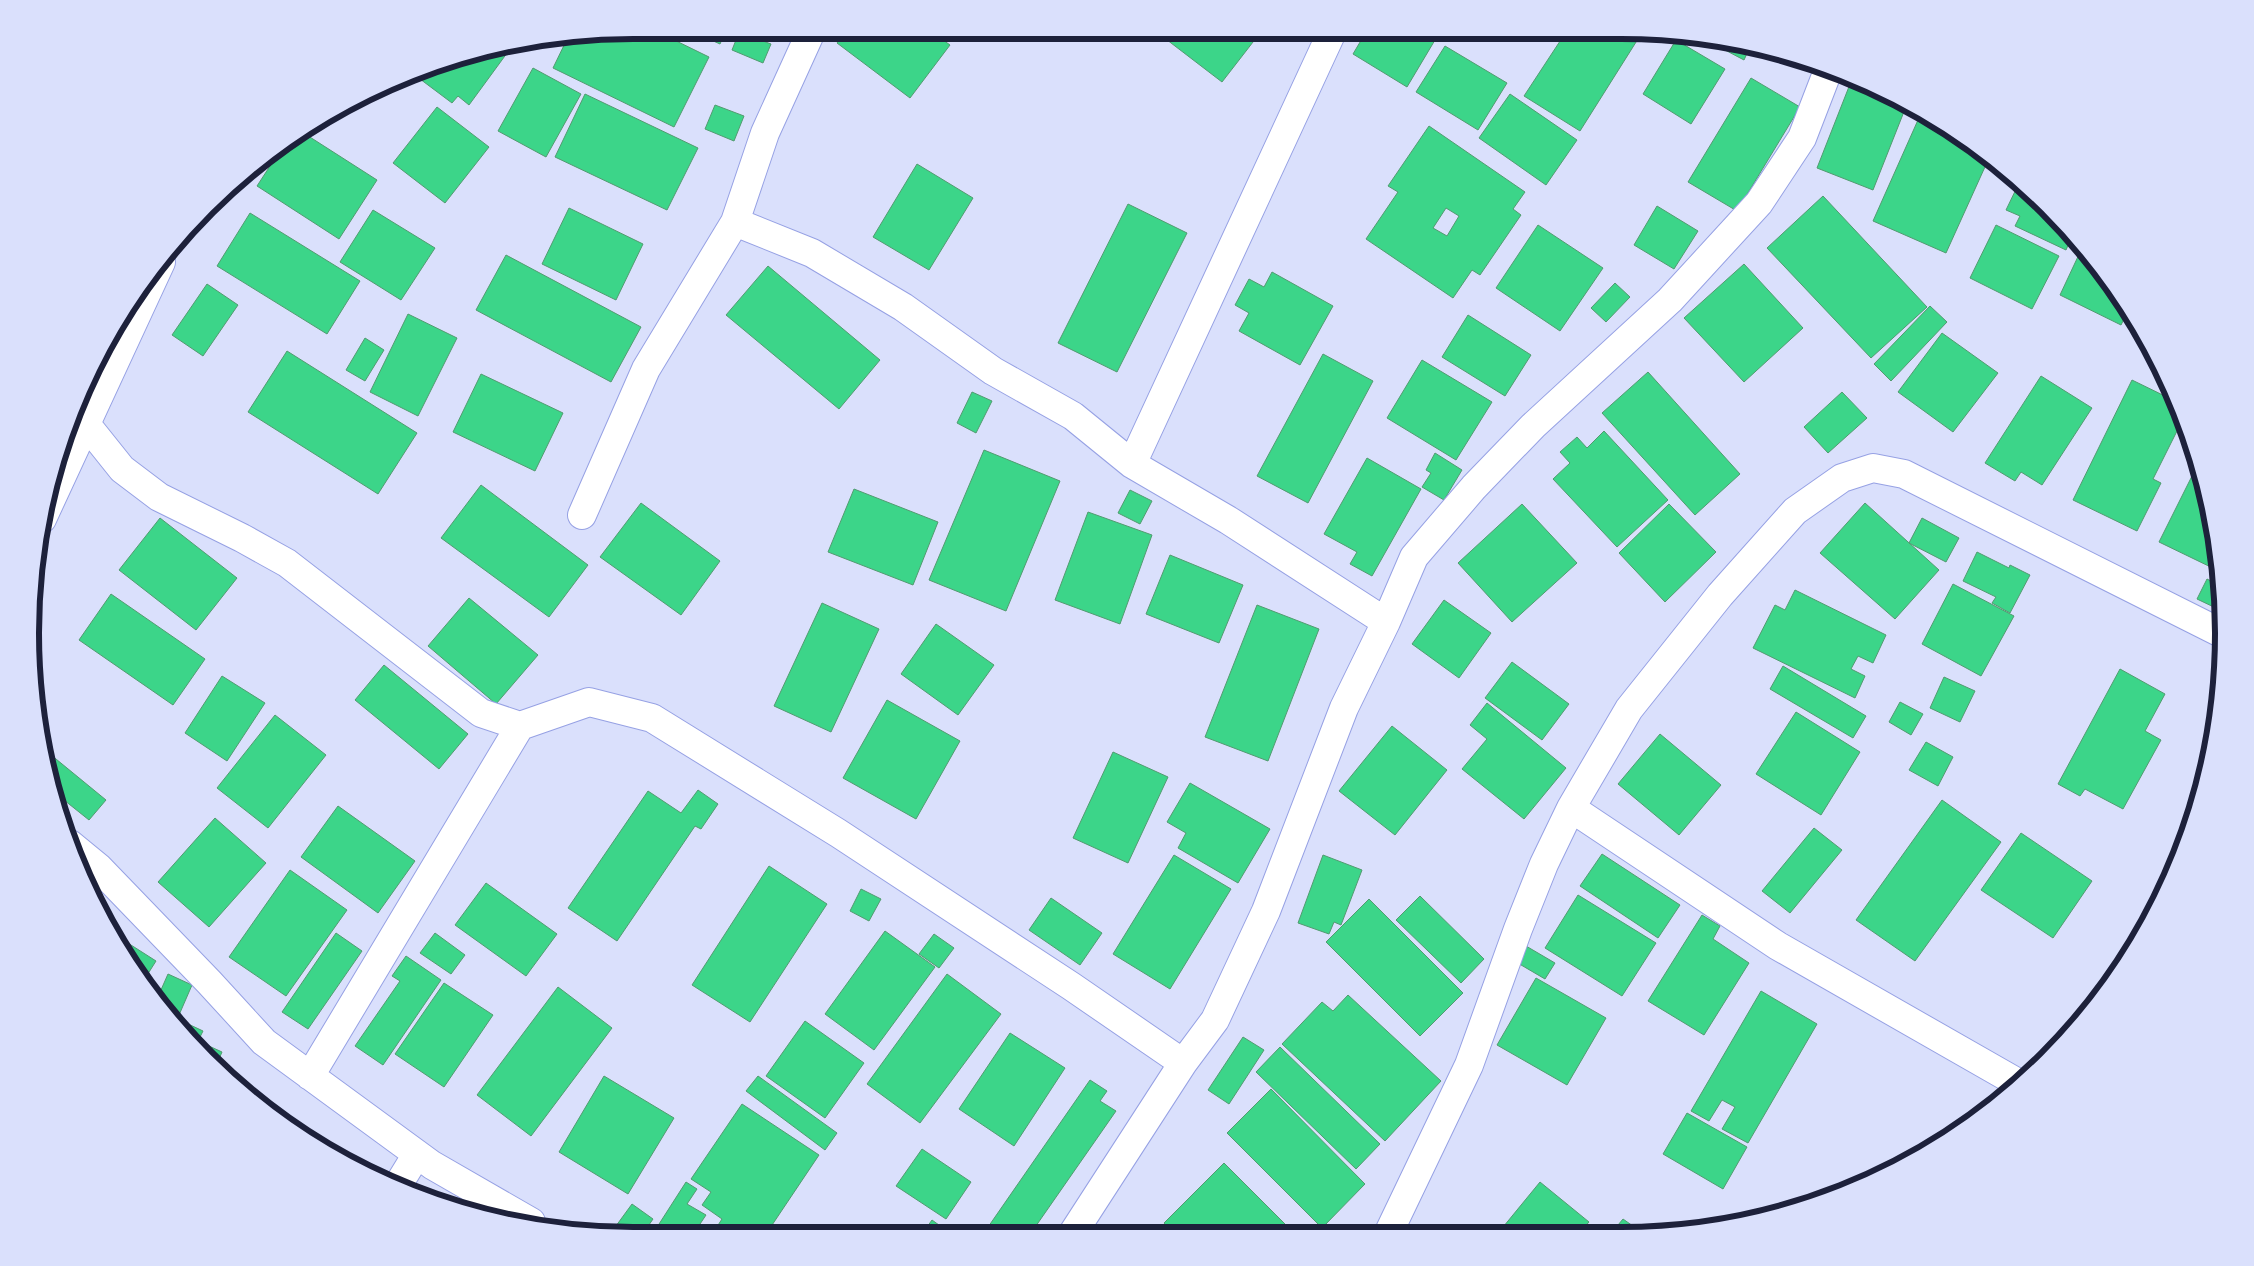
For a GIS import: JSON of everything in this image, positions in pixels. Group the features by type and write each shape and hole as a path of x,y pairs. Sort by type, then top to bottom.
{"street":[{"path":"582,515 646,369 734,222 765,133 808,39"},
{"path":"1132,464 1329,39"},
{"path":"1077,1227 1183,1063 1215,1020 1262,919 1344,708 1386,622 1414,557 1474,487 1533,426 1670,300 1759,203 1802,138 1826,75"},
{"path":"734,222 812,253 903,307 993,371 1073,416 1132,464 1228,520 1386,622"},
{"path":"65,458 79,422 145,294"},
{"path":"79,422 122,469 159,497 242,538 287,563 481,713 520,726 589,702 652,718 854,844 1071,986 1183,1063"},
{"path":"1391,1227 1469,1065 1521,920 1544,864 1571,808 1629,709 1720,595 1795,511 1842,478 1872,468 1904,474 2215,630"},
{"path":"310,1076 520,726"},
{"path":"1571,808 1778,946 2013,1080"},
{"path":"81,853 98,867 264,1042 440,1170 522,1217"},
{"path":"401,1180 417,1154"}],"building":[{"path":"672,39 709,57 674,127 553,68 565,43 594,40"},
{"path":"709,39 722,39 720,44"},
{"path":"736,39 758,39 771,44 763,63 732,50"},
{"path":"840,39 942,39 950,45 910,98 837,43"},
{"path":"1166,39 1255,39 1222,82"},
{"path":"1362,39 1435,40 1407,87 1353,54"},
{"path":"1561,39 1638,39 1580,131 1524,96"},
{"path":"1675,42 1679,42 1725,69 1691,124 1643,94"},
{"path":"1445,46 1507,83 1478,130 1416,92"},
{"path":"1720,47 1747,52 1744,60"},
{"path":"508,52 469,105 458,96 452,103 420,79 442,70"},
{"path":"533,68 581,94 546,157 498,131"},
{"path":"1751,78 1800,107 1737,211 1688,182"},
{"path":"1850,85 1904,111 1873,190 1817,168"},
{"path":"585,94 698,148 667,210 555,157"},
{"path":"1510,94 1577,140 1546,185 1479,138"},
{"path":"715,105 744,116 734,141 705,129"},
{"path":"437,107 489,147 445,203 393,163"},
{"path":"1919,118 1986,164 1946,253 1873,221"},
{"path":"1429,126 1525,192 1513,209 1521,215 1480,275 1472,270 1453,298 1366,239 1398,192 1388,186","holes":["1446,208 1459,216 1447,236 1433,228"]},
{"path":"308,136 377,180 339,239 257,186 274,160"},
{"path":"917,164 973,198 929,270 873,237"},
{"path":"2016,189 2068,241 2069,243 2066,250 2015,226 2020,216 2006,210"},
{"path":"1823,196 1927,307 1871,358 1767,248"},
{"path":"1128,204 1187,233 1117,372 1058,343"},
{"path":"1657,206 1698,231 1674,269 1634,245"},
{"path":"569,208 643,244 616,300 542,264"},
{"path":"373,210 435,248 401,300 340,262"},
{"path":"250,213 360,281 327,334 217,266"},
{"path":"1538,225 1603,268 1560,331 1496,288"},
{"path":"1996,225 2059,256 2032,309 1970,278"},
{"path":"506,255 641,327 611,382 476,310"},
{"path":"2079,255 2125,318 2121,325 2060,295"},
{"path":"1744,264 1803,328 1744,382 1684,318"},
{"path":"768,266 880,360 839,409 726,315"},
{"path":"1272,272 1333,306 1300,365 1239,331 1249,313 1235,305 1249,279 1264,287"},
{"path":"1615,283 1630,297 1606,322 1591,308"},
{"path":"207,284 238,305 203,356 172,335"},
{"path":"1930,306 1947,322 1891,381 1874,364"},
{"path":"408,314 457,338 418,416 370,392"},
{"path":"1468,315 1531,355 1505,396 1442,357"},
{"path":"1942,333 1998,373 1953,432 1898,392"},
{"path":"365,338 384,350 365,381 346,370"},
{"path":"287,351 417,433 378,494 248,412"},
{"path":"1323,354 1373,381 1308,503 1257,476"},
{"path":"1422,360 1492,402 1456,460 1387,418"},
{"path":"1648,372 1740,474 1695,515 1602,413"},
{"path":"481,374 563,413 535,471 453,432"},
{"path":"2041,376 2092,408 2042,485 2021,472 2015,481 1985,463"},
{"path":"2132,380 2166,396 2179,428 2153,479 2161,483 2137,531 2073,500"},
{"path":"972,392 992,401 976,433 957,423"},
{"path":"1842,392 1867,418 1828,453 1804,427"},
{"path":"1604,431 1668,500 1617,547 1553,479 1570,463 1560,452 1577,437 1587,448"},
{"path":"984,450 1060,481 1006,611 929,580"},
{"path":"1435,453 1462,470 1444,500 1422,487 1431,473 1426,470"},
{"path":"1367,458 1421,489 1372,576 1350,564 1357,552 1324,534"},
{"path":"2193,473 2204,517 2211,567 2159,542"},
{"path":"481,485 588,565 549,617 441,538"},
{"path":"854,489 938,522 913,585 828,552"},
{"path":"1130,490 1152,501 1140,524 1118,513"},
{"path":"641,503 720,561 681,615 600,557"},
{"path":"1865,503 1939,570 1895,619 1820,553"},
{"path":"1522,504 1577,563 1512,622 1458,563"},
{"path":"1669,504 1716,552 1665,602 1619,553"},
{"path":"1088,512 1152,535 1120,624 1055,600"},
{"path":"160,518 237,578 196,630 119,570"},
{"path":"1922,518 1959,538 1946,562 1909,543"},
{"path":"1977,552 2009,568 2010,565 2030,575 2010,613 1992,603 1996,597 1963,581"},
{"path":"1170,555 1243,585 1219,643 1146,614"},
{"path":"2207,579 2213,582 2214,607 2197,599"},
{"path":"1953,584 2014,616 1981,676 1922,644"},
{"path":"1795,590 1886,635 1873,663 1858,656 1851,669 1865,676 1855,698 1753,648 1775,605 1785,610"},
{"path":"111,594 205,659 173,705 79,640"},
{"path":"469,598 538,655 496,704 428,646"},
{"path":"1444,600 1491,633 1459,678 1412,644"},
{"path":"822,603 879,629 831,732 774,706"},
{"path":"1257,605 1319,629 1268,761 1205,737"},
{"path":"936,624 994,665 958,715 901,674"},
{"path":"1512,662 1569,704 1542,740 1485,698"},
{"path":"384,665 468,734 439,769 355,700"},
{"path":"1783,666 1866,716 1853,738 1770,689"},
{"path":"2120,669 2165,694 2145,731 2161,740 2123,809 2085,789 2080,796 2058,784"},
{"path":"222,676 265,703 227,761 185,733"},
{"path":"1944,677 1975,691 1960,722 1930,708"},
{"path":"887,700 960,741 916,819 843,778"},
{"path":"1900,702 1923,714 1911,735 1889,722"},
{"path":"1487,703 1566,768 1524,819 1462,769 1487,739 1470,725"},
{"path":"1796,712 1860,752 1821,815 1756,774"},
{"path":"275,715 326,755 268,828 217,788"},
{"path":"1392,726 1447,770 1395,835 1339,791"},
{"path":"1660,734 1721,785 1679,835 1618,784"},
{"path":"1926,742 1953,757 1938,786 1909,770"},
{"path":"1113,752 1168,777 1128,863 1073,838"},
{"path":"51,755 106,800 89,820 63,799"},
{"path":"1190,783 1270,829 1238,883 1178,848 1186,833 1167,822"},
{"path":"698,790 718,804 701,829 695,826 617,941 568,908 648,791 681,813"},
{"path":"1942,800 2001,842 1915,961 1856,920"},
{"path":"338,806 415,861 378,913 301,857"},
{"path":"215,818 266,863 209,927 158,882"},
{"path":"1814,828 1842,850 1790,913 1762,891"},
{"path":"2021,833 2092,881 2053,938 1981,890"},
{"path":"1602,854 1680,905 1658,938 1580,886"},
{"path":"1174,855 1231,889 1170,989 1113,954"},
{"path":"1323,855 1362,870 1341,925 1334,922 1329,934 1298,923"},
{"path":"769,866 827,904 750,1022 692,985"},
{"path":"290,870 347,910 286,996 229,957"},
{"path":"486,883 557,934 526,976 455,925"},
{"path":"861,889 881,899 869,921 850,911"},
{"path":"1578,895 1656,943 1622,996 1545,948"},
{"path":"1420,896 1484,959 1461,983 1396,920"},
{"path":"1051,898 1102,933 1080,965 1029,930"},
{"path":"1369,899 1463,993 1420,1036 1326,942"},
{"path":"1702,915 1720,926 1713,939 1749,963 1704,1035 1648,1001"},
{"path":"885,931 935,967 874,1050 825,1014"},
{"path":"336,933 362,951 308,1029 282,1012"},
{"path":"435,933 465,955 451,974 420,953"},
{"path":"934,934 954,948 939,968 919,954"},
{"path":"125,941 156,961 147,975"},
{"path":"1526,946 1555,963 1545,979 1516,962"},
{"path":"406,956 441,980 383,1065 355,1046 400,981 392,976"},
{"path":"168,974 192,985 179,1016 160,992"},
{"path":"947,974 1001,1014 920,1123 867,1084"},
{"path":"1536,978 1606,1018 1567,1085 1497,1045"},
{"path":"444,983 493,1015 444,1087 395,1054"},
{"path":"558,987 612,1028 531,1136 477,1095"},
{"path":"1761,991 1817,1024 1748,1143 1722,1129 1735,1107 1722,1100 1709,1121 1691,1111"},
{"path":"1348,995 1441,1081 1385,1141 1282,1044 1322,1002 1333,1011"},
{"path":"805,1021 864,1063 825,1118 766,1076"},
{"path":"186,1025 203,1031 199,1039"},
{"path":"1010,1033 1065,1068 1014,1146 959,1109"},
{"path":"1243,1037 1264,1050 1229,1104 1208,1090"},
{"path":"204,1044 222,1052 219,1059"},
{"path":"1280,1047 1380,1144 1356,1169 1256,1072"},
{"path":"604,1076 674,1118 628,1194 559,1152"},
{"path":"758,1076 837,1133 825,1150 746,1091"},
{"path":"1090,1080 1107,1091 1100,1101 1116,1111 1035,1227 988,1227"},
{"path":"1271,1089 1365,1184 1321,1227 1227,1133"},
{"path":"742,1104 819,1155 771,1227 717,1227 722,1219 702,1205 711,1192 691,1179"},
{"path":"1687,1113 1747,1147 1723,1189 1663,1154"},
{"path":"922,1149 971,1182 946,1219 896,1186"},
{"path":"1224,1163 1288,1227 1168,1227 1164,1223"},
{"path":"686,1182 697,1189 687,1204 706,1215 698,1227 657,1227"},
{"path":"1540,1182 1589,1222 1585,1227 1503,1227"},
{"path":"632,1204 653,1219 648,1227 616,1227"},
{"path":"1623,1219 1634,1227 1621,1227 1616,1227"},
{"path":"932,1220 942,1227 927,1227"}]}
